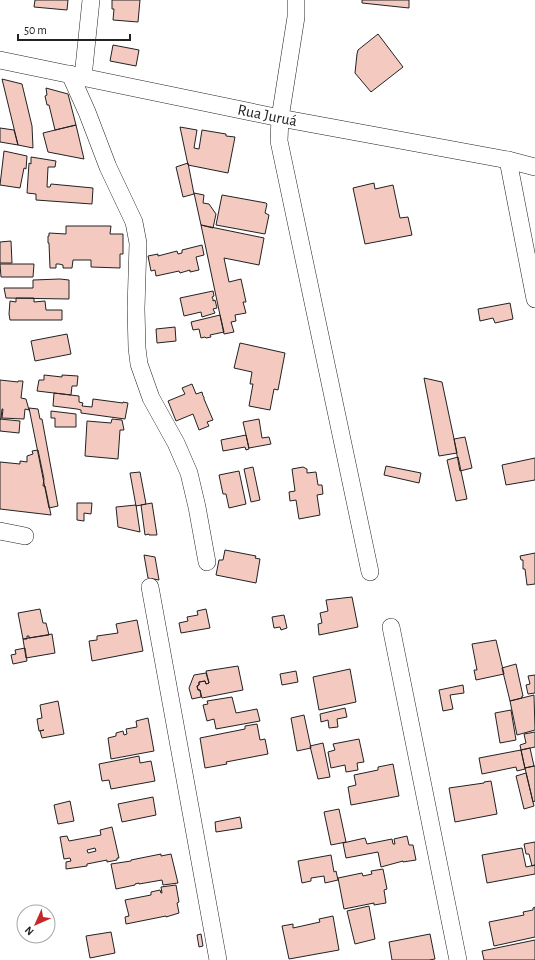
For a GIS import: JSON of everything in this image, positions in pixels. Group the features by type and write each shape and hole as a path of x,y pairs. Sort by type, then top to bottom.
{"street":[{"path":"91,0 77,75 87,112 108,167 134,222 138,253 136,309 139,364 151,398 176,443 189,473 197,506 207,562"},
{"path":"296,0 296,17 280,118 279,141 370,572"},
{"name":"Rua Juruá","path":"0,60 280,118 508,160 535,167"},
{"path":"508,160 535,299"},
{"path":"0,531 25,536"},
{"path":"150,587 218,960"},
{"path":"391,627 458,960"}],"building":[{"path":"35,0 68,0 67,10 34,7"},
{"path":"112,0 140,0 138,22 113,20 114,9 112,9"},
{"path":"362,0 409,0 409,8 362,3"},
{"path":"378,34 403,67 371,92 355,73 357,54 358,50"},
{"path":"113,45 139,50 136,66 110,61"},
{"path":"2,79 22,84 32,126 33,148 18,145"},
{"path":"46,88 68,94 76,125 55,130 49,105 47,105 45,96 47,95"},
{"path":"76,125 84,159 48,152 43,133"},
{"path":"180,127 197,130 194,148 199,149 202,130 235,137 228,173 188,165"},
{"path":"0,128 14,130 18,145 0,142"},
{"path":"4,151 27,156 26,169 24,168 20,188 0,185"},
{"path":"31,157 56,161 55,167 48,167 47,187 50,187 51,184 93,188 92,204 36,200 36,194 27,193 29,163 31,164"},
{"path":"188,163 194,194 183,197 176,167"},
{"path":"374,183 375,189 393,185 400,218 408,217 412,235 365,244 353,188"},
{"path":"194,193 204,195 203,203 209,204 216,214 213,228 201,225"},
{"path":"222,195 266,203 265,213 269,215 265,234 216,225"},
{"path":"201,225 264,238 259,265 224,258 229,282 241,279 246,302 243,302 246,313 235,315 236,321 231,322 234,332 224,334"},
{"path":"66,226 111,226 110,234 123,234 123,254 120,254 120,268 91,267 91,260 73,260 72,268 63,268 63,265 56,264 56,268 50,268 48,243 49,233 66,234"},
{"path":"11,241 12,263 0,263 0,242"},
{"path":"202,245 204,255 196,257 199,270 190,272 190,270 180,273 179,271 156,276 155,270 151,271 148,256 158,254 158,256 177,251 178,254 182,253 182,250"},
{"path":"0,264 34,264 33,277 1,277"},
{"path":"33,280 69,280 69,299 6,298 4,288 33,288"},
{"path":"213,291 214,296 212,297 213,301 215,300 217,308 213,309 215,313 202,317 201,312 184,316 180,298"},
{"path":"16,298 34,298 34,302 45,301 46,310 62,310 62,320 10,320 10,301 16,302"},
{"path":"510,303 513,319 495,323 493,318 480,321 478,309"},
{"path":"220,315 224,332 210,335 211,337 201,338 199,329 193,330 191,322"},
{"path":"175,327 176,341 157,343 156,329"},
{"path":"67,334 71,354 35,361 31,341"},
{"path":"240,343 285,353 278,390 274,389 270,410 249,406 253,384 250,384 252,372 234,368"},
{"path":"44,375 62,377 62,375 78,376 77,386 72,386 71,395 37,391 39,380 44,380"},
{"path":"424,378 442,382 457,453 439,456"},
{"path":"0,380 18,382 23,381 21,398 26,399 29,410 25,409 24,419 2,418 2,409 0,419"},
{"path":"192,384 196,394 202,392 213,420 207,422 209,426 199,430 193,414 176,421 168,401 185,394 182,388"},
{"path":"54,393 79,396 79,402 83,403 82,406 92,407 93,399 128,403 125,419 81,413 81,410 77,409 53,406"},
{"path":"29,408 38,409 40,419 42,419 58,506 49,508"},
{"path":"51,411 76,414 76,427 55,427 55,418 51,418"},
{"path":"0,419 20,421 19,433 0,431"},
{"path":"112,419 122,420 124,430 120,430 118,459 85,456 87,421 111,423"},
{"path":"259,419 262,438 269,437 271,444 249,448 243,422"},
{"path":"246,435 249,449 246,450 245,447 223,451 221,440"},
{"path":"465,437 472,468 460,471 454,439"},
{"path":"38,450 44,479 43,486 45,486 51,515 0,509 0,462 20,464 20,461 27,462 27,456 33,454 32,451"},
{"path":"458,457 467,499 456,501 447,460"},
{"path":"535,458 535,480 506,485 502,465"},
{"path":"386,466 421,473 419,483 384,475"},
{"path":"253,467 260,500 251,502 244,469"},
{"path":"303,467 307,469 307,473 316,472 318,485 322,485 323,494 317,495 320,515 299,519 296,500 290,501 289,492 295,491 292,469"},
{"path":"239,471 246,504 229,508 226,494 223,494 219,475"},
{"path":"140,472 146,504 136,506 130,473"},
{"path":"77,503 92,503 91,514 84,513 84,521 77,520"},
{"path":"152,503 157,535 145,535 141,505"},
{"path":"136,505 140,532 118,527 116,507"},
{"path":"225,550 256,556 255,558 260,559 256,583 216,575 219,560 223,560"},
{"path":"535,553 535,584 527,585 525,569 523,569 523,560 521,560 520,556"},
{"path":"144,555 155,557 159,580 148,578"},
{"path":"352,597 358,627 319,635 318,624 322,623 320,613 328,611 326,600"},
{"path":"40,609 43,623 46,623 49,635 29,638 29,636 27,636 27,639 23,639 18,613"},
{"path":"206,609 210,628 181,633 179,623 188,621 187,617 198,615 197,611"},
{"path":"284,615 287,628 281,630 280,627 274,628 272,617"},
{"path":"137,620 143,651 92,661 89,641 97,640 97,636 118,633 116,624"},
{"path":"52,634 55,653 26,658 23,639"},
{"path":"496,640 504,674 476,680 474,670 477,670 472,644"},
{"path":"25,648 27,661 13,664 11,655 16,654 15,650"},
{"path":"516,664 523,696 522,698 510,701 502,668"},
{"path":"238,666 243,690 202,698 200,690 198,690 197,686 199,685 199,682 205,681 206,684 209,683 206,671"},
{"path":"350,669 356,702 319,710 313,677"},
{"path":"296,671 298,682 282,685 280,674"},
{"path":"206,673 209,683 206,684 205,681 199,682 199,685 197,686 198,690 200,690 201,697 192,699 189,688 194,675"},
{"path":"535,675 535,693 528,694 526,685 530,684 528,676"},
{"path":"463,685 464,693 450,695 453,709 443,711 439,690"},
{"path":"534,695 535,730 517,735 510,701"},
{"path":"232,697 236,713 257,709 260,721 216,729 214,719 207,721 203,705 208,704 207,701"},
{"path":"58,701 64,734 42,738 40,731 44,730 39,731 37,719 42,718 40,705"},
{"path":"345,708 347,717 337,719 338,727 329,728 328,720 321,722 320,714"},
{"path":"511,710 516,740 500,743 495,713"},
{"path":"304,715 311,748 297,751 291,718"},
{"path":"148,718 154,751 111,759 108,738 116,736 116,733 123,731 124,735 127,734 126,729 137,727 136,721"},
{"path":"257,724 260,740 265,739 268,754 226,762 227,764 205,768 200,738 245,729 245,726"},
{"path":"535,732 535,747 521,750 520,745 526,743 524,734"},
{"path":"359,739 364,762 357,763 358,770 346,772 345,765 331,768 328,752 335,750 333,744"},
{"path":"323,743 330,777 318,779 310,746"},
{"path":"530,748 534,766 525,768 521,750"},
{"path":"521,750 525,769 517,771 516,767 482,774 479,758"},
{"path":"139,756 140,763 151,761 155,781 111,789 109,780 102,781 99,764"},
{"path":"393,764 399,796 351,805 348,787 356,785 354,775 378,770 378,767"},
{"path":"535,766 535,801 533,802 525,768"},
{"path":"526,773 534,806 524,809 516,776"},
{"path":"491,781 497,814 455,822 449,788"},
{"path":"153,797 156,815 122,822 118,804"},
{"path":"70,801 74,821 58,824 54,805"},
{"path":"339,809 346,842 331,845 324,812"},
{"path":"240,817 242,828 216,832 215,822"},
{"path":"112,827 119,858 117,858 117,860 107,862 107,860 87,864 87,866 66,869 66,862 71,861 70,858 64,859 60,837 67,836 69,841 101,835 100,830","holes":["95,848 96,851 88,853 87,850"]},
{"path":"407,836 409,845 413,845 416,860 403,861 381,867 378,852 346,858 343,843 365,838 367,844 392,839 393,844 395,844 394,839"},
{"path":"535,842 535,865 532,866 529,854 526,854 524,844"},
{"path":"522,848 526,867 535,865 535,874 487,883 482,855"},
{"path":"161,854 161,856 171,854 178,883 163,885 162,880 139,883 116,889 111,864"},
{"path":"331,855 334,872 336,871 338,880 325,883 324,876 311,878 311,881 302,883 298,861"},
{"path":"383,869 387,889 384,890 386,903 374,905 374,903 344,909 338,878 362,873 363,876 372,874 371,871"},
{"path":"176,885 179,913 166,917 126,924 125,917 129,916 125,900 151,895 151,892 160,890 162,893 161,887"},
{"path":"369,906 375,939 355,944 347,911"},
{"path":"535,907 535,937 494,946 489,922 524,915 523,912 533,910"},
{"path":"333,916 339,950 289,959 282,926 293,924 293,928 320,922 319,919"},
{"path":"111,932 115,953 90,958 86,936"},
{"path":"201,934 203,946 199,947 197,935"},
{"path":"430,934 435,959 392,960 389,942"},
{"path":"535,940 535,960 484,960 482,951"}]}
